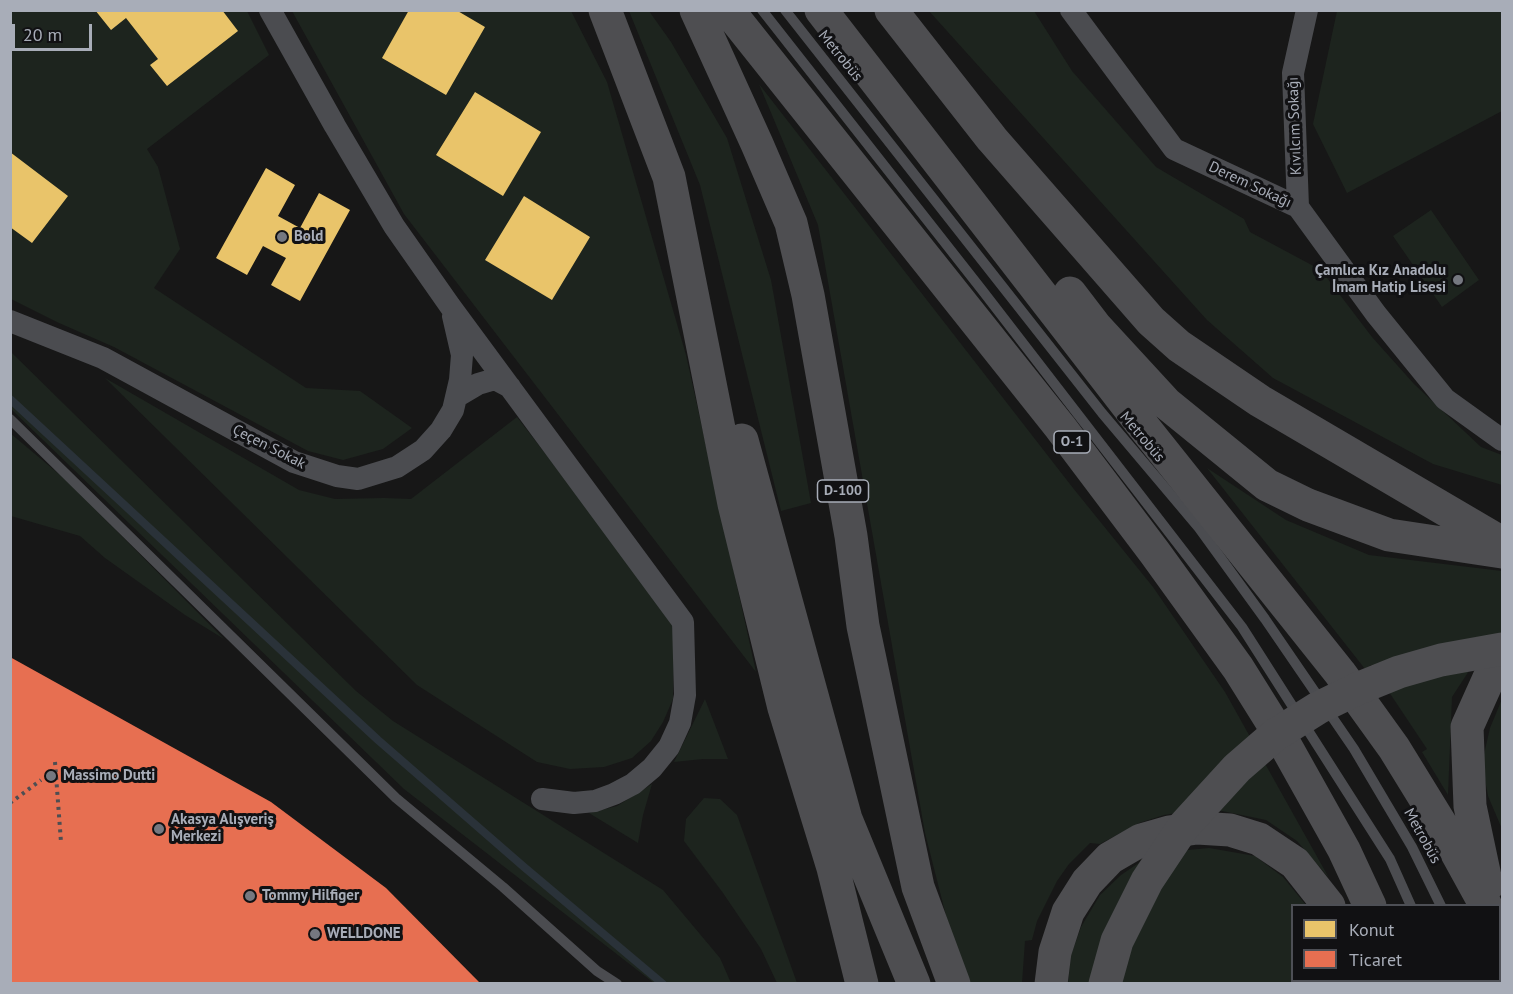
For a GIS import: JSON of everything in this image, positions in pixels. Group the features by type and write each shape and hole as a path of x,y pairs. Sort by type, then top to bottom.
{"highway":[{"path":"605,10 669,177 846,819 914,984"},
{"name":"D-100","path":"696,10 791,223 808,295 851,536 863,626 918,887 954,984"},
{"name":"O-1","path":"728,10 1060,427 1238,668 1278,732 1344,850 1369,904"},
{"path":"821,10 1143,426 1340,673 1394,748 1442,826 1485,904"},
{"path":"891,10 992,139 1151,321 1179,346 1260,401 1503,543"},
{"path":"899,112 1004,208 1096,327 1166,403 1267,485 1308,505 1389,535 1503,552"},
{"path":"669,177 734,504 784,708 833,868 862,984"},
{"path":"1105,984 1117,941 1147,881 1183,827 1237,768 1275,735 1318,708 1399,672 1441,660 1503,649"},
{"path":"1492,904 1470,806 1467,727 1489,678 1503,660"},
{"path":"1051,984 1055,952 1068,912 1087,882 1110,858 1141,840 1169,832 1197,828 1230,830 1259,839 1295,863 1327,904"}],"street":[{"path":"270,10 394,226 450,306 683,622 685,694 680,723 669,747 652,768 633,784 614,794 585,802 542,800"},
{"name":"Derem Sokağı","path":"1071,10 1174,149 1298,207 1376,314 1445,399 1503,440"},
{"name":"Kıvılcım Sokağı","path":"1298,207 1293,73 1307,10"},
{"name":"Çeçen Sokak","path":"19,325 103,358 294,462 337,476 358,479 396,467 423,450 441,430 453,410 460,380 462,355 450,306"},
{"path":"456,397 478,384 495,379 510,387"}],"lane":[{"path":"762,10 1242,627 1390,859 1410,904"},
{"name":"Metrobüs","path":"785,10 1102,412 1198,528 1265,619 1359,759 1412,847 1440,904"},
{"path":"10,419 396,798 503,886 597,971 617,984"},
{"path":"597,971 604,984"}],"path":[{"path":"55,762 61,842"},
{"path":"10,803 41,780"}],"shaded area":[{"path":"10,11 247,11 269,55 147,149 158,167 180,249 154,288 306,388 360,391 412,428 383,449 343,460 308,451 114,347 11,299"},
{"path":"292,11 571,11 607,82 686,355 756,672 404,214"},
{"path":"629,11 649,11 671,42 727,138 771,280 811,503 781,511 700,185"},
{"path":"929,11 1034,11 1072,71 1156,167 1244,219 1250,232 1321,270 1372,337 1414,384 1481,447 1502,455 1502,485 1433,464 1273,378 1207,320"},
{"path":"1337,11 1502,11 1502,111 1347,193 1313,124"},
{"path":"759,84 1073,488 1153,587 1225,692 1329,878 1297,841 1266,820 1222,811 1188,811 1164,815 1139,823 1100,844 1090,843 1069,864 1057,881 1037,921 1032,940 1025,941 1022,983 969,983 954,947 925,833 818,225"},
{"path":"1431,210 1479,280 1442,307 1393,236"},
{"path":"11,352 356,691 393,721 663,890 720,958 731,983 654,983 404,789 11,409"},
{"path":"105,378 299,490 335,499 411,499 517,417 672,618 673,699 663,722 651,741 632,758 604,767 570,769 537,762 417,685"},
{"path":"10,433 66,480 224,639 185,615 105,558 80,536 11,516"},
{"path":"1207,468 1286,520 1369,555 1502,571 1502,639 1480,654 1452,697 1448,795 1422,752 1427,749 1371,665 1365,669"},
{"path":"705,699 728,759 674,762"},
{"path":"1502,699 1502,829 1488,796 1482,763 1490,728"},
{"path":"652,784 638,843 589,813 617,806"},
{"path":"704,798 720,799 737,815 797,983 777,983 761,949 684,841 686,819"},
{"path":"1209,848 1255,856 1283,877 1305,904 1291,904 1291,982 1338,982 1335,984 1068,984 1071,955 1081,927 1100,895 1121,875 1146,858 1167,852"}],"building: Konut":[{"path":"95,10 222,10 238,31 167,86 150,65 158,59 126,18 111,30"},
{"path":"409,10 456,10 485,27 446,95 382,58"},
{"path":"475,92 541,132 503,196 436,155"},
{"path":"10,152 68,196 32,243 10,227"},
{"name":"Bold","path":"266,168 295,185 278,216 300,228 319,193 350,210 300,301 271,285 286,258 263,246 247,275 216,258"},
{"path":"524,196 590,237 552,300 485,260"}],"building: Ticaret":[{"name":"Akasya Alışveriş Merkezi","path":"10,657 271,802 386,888 481,984 10,984"}],"waterway":[{"path":"10,399 378,740 663,984"}],"place":[{"name":"Bold","path":"282,237"},
{"name":"Çamlıca Kız Anadolu İmam Hatip Lisesi","path":"1458,280"},
{"name":"Massimo Dutti","path":"51,776"},
{"name":"Akasya Alışveriş Merkezi","path":"159,829"},
{"name":"Tommy Hilfiger","path":"250,896"},
{"name":"WELLDONE","path":"315,934"}]}
